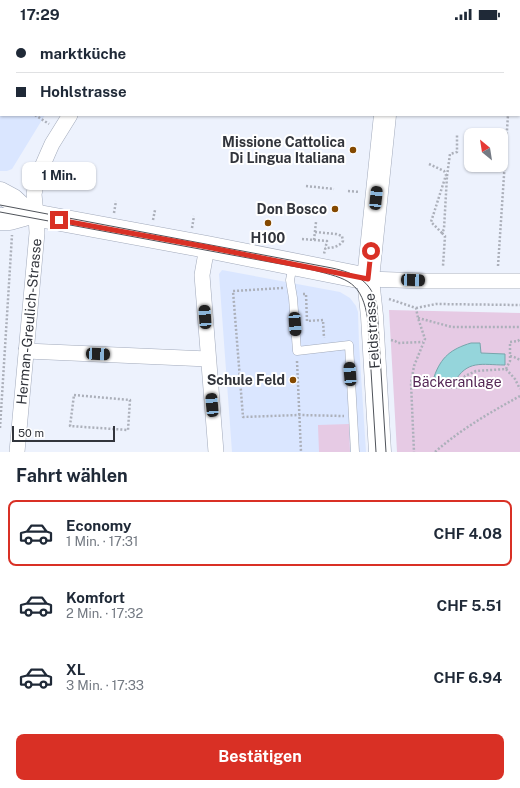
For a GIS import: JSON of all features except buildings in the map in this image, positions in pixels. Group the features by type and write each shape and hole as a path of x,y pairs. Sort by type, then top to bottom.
{"street":[{"name":"Herman-Greulich-Strasse","path":"17,452 37,233 14,214 34,194 38,176 52,144 69,116"},
{"name":"Feldstrasse","path":"380,452 368,279 385,116"},
{"path":"14,214 207,247 368,279 520,282"},
{"path":"207,247 202,275 216,452"},
{"path":"26,350 208,359"}],"lane":[{"path":"294,264 290,280 296,351 349,345 355,452"}],"path":[{"path":"36,116 41,119"},
{"path":"498,266 508,116"},
{"path":"443,266 445,236 431,222 446,175 450,154 457,152 456,134"},
{"path":"429,164 444,171 446,175 444,229 442,233"},
{"path":"306,186 334,189"},
{"path":"348,190 360,192"},
{"path":"114,215 116,201"},
{"path":"152,223 154,210"},
{"path":"0,428 14,214"},
{"path":"191,230 194,216"},
{"path":"314,240 316,222"},
{"path":"315,232 342,236 343,241 340,245 325,248"},
{"path":"302,239 327,241 324,254"},
{"path":"310,349 310,340 324,339 323,320 308,321 306,294 292,292 233,291 243,417 299,415 353,416"},
{"path":"389,299 416,308 436,304 520,305"},
{"path":"414,452 411,383 414,366 425,339 416,308"},
{"path":"418,318 452,326 520,327"},
{"path":"506,369 510,361 510,342 518,341 520,339"},
{"path":"386,340 395,341 398,343 423,342"},
{"path":"296,351 301,452"},
{"path":"0,353 5,353"},
{"path":"510,356 520,360"},
{"path":"411,383 428,386 459,388 465,376 476,371 506,369"},
{"path":"506,369 515,379 520,389"},
{"path":"74,396 130,400 128,430 70,426 74,396"},
{"path":"435,452 458,433 520,396"}],"shaded area":[{"path":"0,116 44,116 12,169 0,171"},
{"name":"Schule Feld","path":"222,270 340,292 350,298 356,306 358,312 366,452 232,452 219,274"},
{"path":"471,343 480,343 481,353 505,354 505,365 482,364 470,367 459,375 454,383 434,377 440,364 452,351"}],"green space":[{"name":"Bäckeranlage","path":"389,310 520,313 520,452 397,452"},
{"path":"349,424 350,452 319,452 318,425"}],"tram line":[{"path":"0,205 332,268 355,276 367,284 375,297 377,306 386,452"},
{"path":"0,212 313,270 336,276 351,284 362,297 368,321 376,452"}],"place":[{"name":"Missione Cattolica Di Lingua Italiana","path":"353,150"},
{"name":"Don Bosco","path":"335,209"},
{"name":"H100","path":"268,223"},
{"name":"Schule Feld","path":"293,380"}],"route":[{"path":"59,220 207,247 368,279 371,251"}]}
